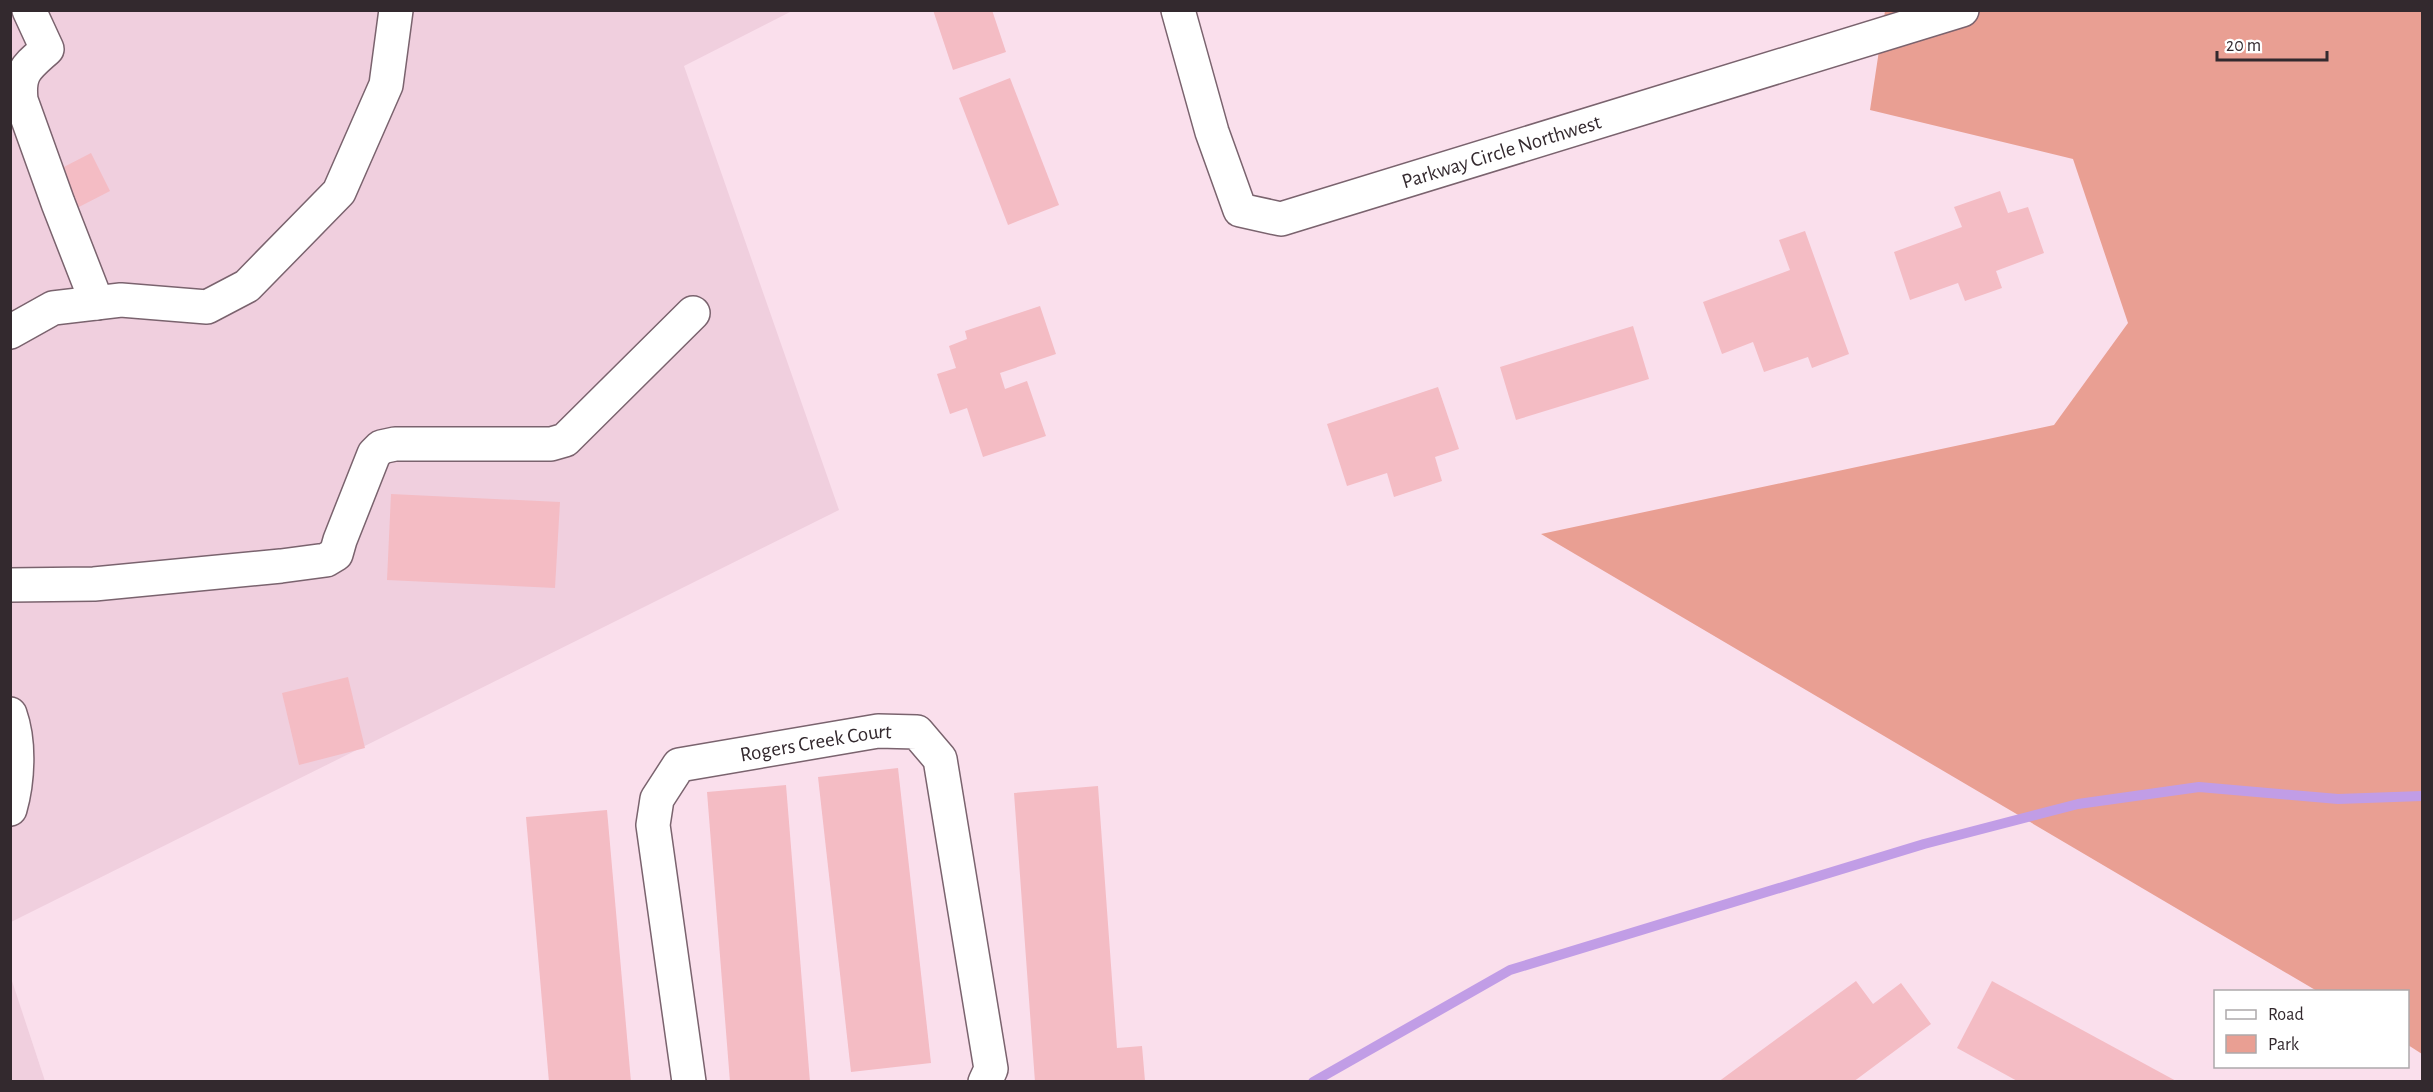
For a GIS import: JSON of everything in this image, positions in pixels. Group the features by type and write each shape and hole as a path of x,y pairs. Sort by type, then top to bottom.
{"street":[{"path":"29,10 47,50 26,67 19,82 21,100 97,303"},
{"path":"10,332 54,308 121,300 207,307 247,286 339,192 386,85 396,10"},
{"name":"Parkway Circle Northwest","path":"1178,10 1212,132 1239,210 1281,219 1962,10"},
{"path":"10,585 94,584 326,560 336,554 374,454 381,447 395,444 551,444 565,440 693,312"},
{"path":"10,714 14,723 16,755 10,809"},
{"name":"Rogers Creek Court","path":"689,1082 653,825 657,799 679,765 878,731 917,732 940,759 991,1069 985,1082"}],"shaded area":[{"path":"11,11 792,11 684,66 839,510 11,922"},
{"path":"11,978 45,1081 11,1081"}],"green space":[{"path":"1885,11 2422,11 2422,1054 2409,1046 2409,990 2315,990 1541,534 2054,425 2128,323 2073,159 1870,110"}],"building":[{"path":"933,10 992,10 1006,52 953,70"},
{"path":"1010,78 1059,205 1008,225 959,98"},
{"path":"91,153 110,191 77,208 58,170"},
{"path":"2000,191 2008,213 2028,207 2044,253 1996,271 2002,288 1965,301 1958,283 1910,300 1894,252 1962,227 1954,207"},
{"path":"1805,231 1849,354 1812,368 1808,357 1764,372 1753,342 1722,354 1703,302 1790,270 1779,240"},
{"path":"1040,306 1056,354 1000,373 1005,389 1027,381 1046,436 983,457 967,408 950,414 937,374 956,368 949,346 967,339 965,331"},
{"path":"1633,326 1649,379 1516,420 1500,367"},
{"path":"1438,387 1459,449 1435,457 1442,481 1394,497 1387,473 1347,486 1327,424"},
{"path":"391,494 560,502 555,588 387,580"},
{"path":"348,677 365,748 299,765 282,693"},
{"path":"898,768 931,1063 851,1072 818,777"},
{"path":"786,785 810,1082 730,1082 707,792"},
{"path":"1098,786 1117,1048 1142,1046 1145,1081 1035,1082 1014,793"},
{"path":"607,810 631,1082 549,1082 526,817"},
{"path":"1856,981 1873,1004 1901,983 1931,1024 1853,1082 1718,1082"},
{"path":"1992,981 2178,1082 2019,1082 1957,1048"}],"waterway":[{"path":"1313,1082 1510,970 1924,844 2078,804 2199,787 2338,799 2422,796"}]}
